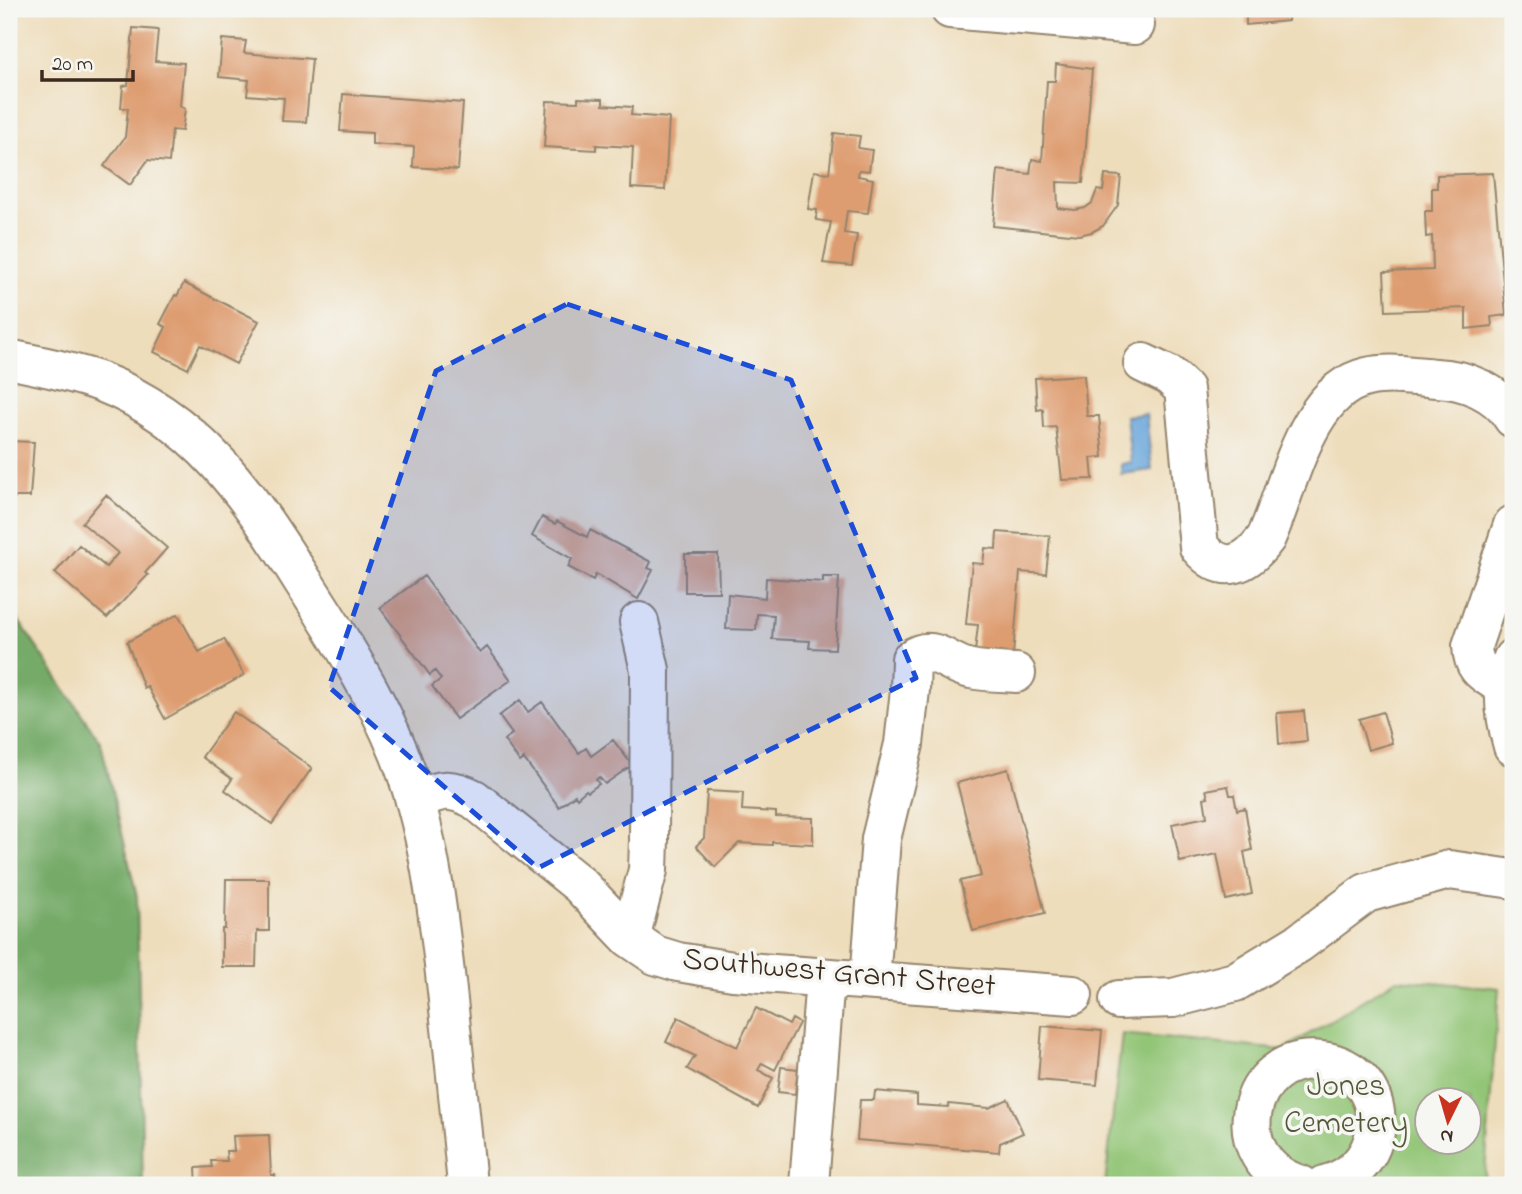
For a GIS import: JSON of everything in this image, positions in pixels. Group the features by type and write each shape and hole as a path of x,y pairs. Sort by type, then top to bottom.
{"street":[{"path":"950,9 1135,25"},
{"path":"9,359 65,371 100,382 136,398 161,413 208,450 261,514 356,668 399,752 415,800 438,905 467,1185"},
{"path":"1143,363 1170,376 1185,389 1199,547 1217,562 1229,565 1243,562 1255,553 1266,538 1312,422 1326,402 1352,383 1379,375 1444,378 1485,390 1501,402 1513,418"},
{"path":"1513,525 1472,646 1473,660 1477,668 1509,673 1508,720 1513,746"},
{"path":"630,938 648,870 649,840 650,670 639,622"},
{"path":"809,1185 847,979 904,744 911,659 929,651 970,669 1016,673"},
{"name":"Southwest Grant Street","path":"415,800 440,791 457,791 474,799 580,885 630,938 655,955 678,962 733,971 1073,995"},
{"path":"1119,1000 1173,998 1235,982 1299,943 1366,892 1449,870 1513,879"},
{"path":"831,1185 847,979"}],"highlighted area":[{"path":"567,304 791,380 916,678 538,868 329,687 436,371"}],"green space":[{"path":"9,606 101,743 137,897 143,1185 9,1185"},
{"name":"Jones Cemetery","path":"1397,979 1499,988 1484,1185 1105,1185 1122,1034 1283,1050"}],"water":[{"path":"1146,414 1152,470 1121,474 1121,464 1131,462 1126,416"}],"building":[{"path":"1246,9 1289,9 1288,21 1246,25"},
{"path":"133,28 158,30 155,61 184,63 180,106 185,109 182,131 172,130 169,162 148,160 130,185 104,166 125,137 128,108 121,108 123,86 128,85"},
{"path":"222,39 246,41 244,53 312,59 306,122 282,121 284,98 247,95 249,80 219,77"},
{"path":"1056,64 1092,69 1083,183 1057,182 1058,208 1085,208 1092,203 1097,190 1103,191 1105,175 1121,176 1118,205 1103,226 1079,235 993,226 998,170 1030,174 1032,159 1042,161 1047,81 1055,81"},
{"path":"343,94 463,103 458,170 413,167 414,147 372,144 372,133 340,131"},
{"path":"578,98 603,99 603,105 632,107 631,115 669,118 665,190 631,188 633,147 596,145 596,150 544,147 547,101 578,102"},
{"path":"834,133 860,136 858,148 872,150 869,171 859,170 858,176 873,179 868,213 847,211 844,233 857,235 852,266 823,263 831,222 816,220 817,210 808,209 814,171 829,173"},
{"path":"1493,173 1506,315 1491,317 1492,326 1466,329 1466,308 1386,311 1384,272 1433,270 1432,236 1426,237 1425,211 1432,211 1432,188 1437,188 1437,175"},
{"path":"184,283 259,321 236,364 200,345 188,369 154,352 166,327 160,324"},
{"path":"1084,375 1087,416 1099,416 1103,457 1091,458 1093,479 1062,480 1056,427 1044,428 1043,409 1037,410 1035,378"},
{"path":"9,441 34,442 30,497 9,500"},
{"path":"106,495 167,548 145,573 148,575 107,618 55,573 79,545 106,567 118,553 82,523"},
{"path":"542,517 555,524 557,521 587,537 590,530 651,562 648,568 653,570 638,599 596,574 593,580 568,567 572,559 532,536"},
{"path":"997,532 1050,536 1046,574 1020,572 1013,655 975,652 978,625 966,624 972,563 983,564 985,548 996,549"},
{"path":"685,554 718,554 719,592 685,592"},
{"path":"424,576 480,653 487,647 511,680 456,719 432,686 441,679 435,671 430,675 380,608"},
{"path":"823,577 839,577 835,649 809,648 810,641 772,639 774,615 757,614 756,630 726,629 728,594 765,598 766,578 823,582"},
{"path":"178,614 199,652 224,639 244,675 165,719 147,686 144,688 127,642"},
{"path":"520,700 528,712 542,702 579,753 586,748 591,756 613,740 632,765 605,784 599,777 596,780 599,784 577,798 575,795 559,807 524,759 520,762 504,740 512,734 499,716"},
{"path":"1304,711 1307,741 1279,744 1277,713"},
{"path":"234,712 312,768 272,824 225,790 232,779 202,757"},
{"path":"1383,712 1392,743 1368,750 1359,719"},
{"path":"1008,769 1045,913 973,931 960,881 981,876 957,783"},
{"path":"1228,786 1230,795 1234,795 1237,810 1245,808 1252,850 1244,852 1252,894 1226,900 1217,854 1180,862 1172,824 1207,817 1204,798 1208,797 1206,790"},
{"path":"707,791 743,793 742,810 776,812 776,817 813,818 813,844 739,843 715,867 696,846 704,838"},
{"path":"226,879 269,879 269,931 257,931 256,967 222,967"},
{"path":"756,1008 789,1025 792,1019 799,1023 775,1070 762,1063 758,1070 773,1078 758,1108 687,1069 695,1056 666,1042 678,1017 737,1047"},
{"path":"1042,1026 1102,1031 1097,1085 1038,1080"},
{"path":"781,1067 798,1069 795,1094 778,1092"},
{"path":"875,1091 917,1095 917,1105 948,1107 949,1104 989,1108 1008,1099 1023,1133 1000,1143 999,1152 857,1140 860,1100 874,1100"},
{"path":"269,1135 271,1175 275,1175 275,1185 197,1185 196,1168 212,1167 211,1161 227,1161 226,1151 234,1151 233,1136"}]}
